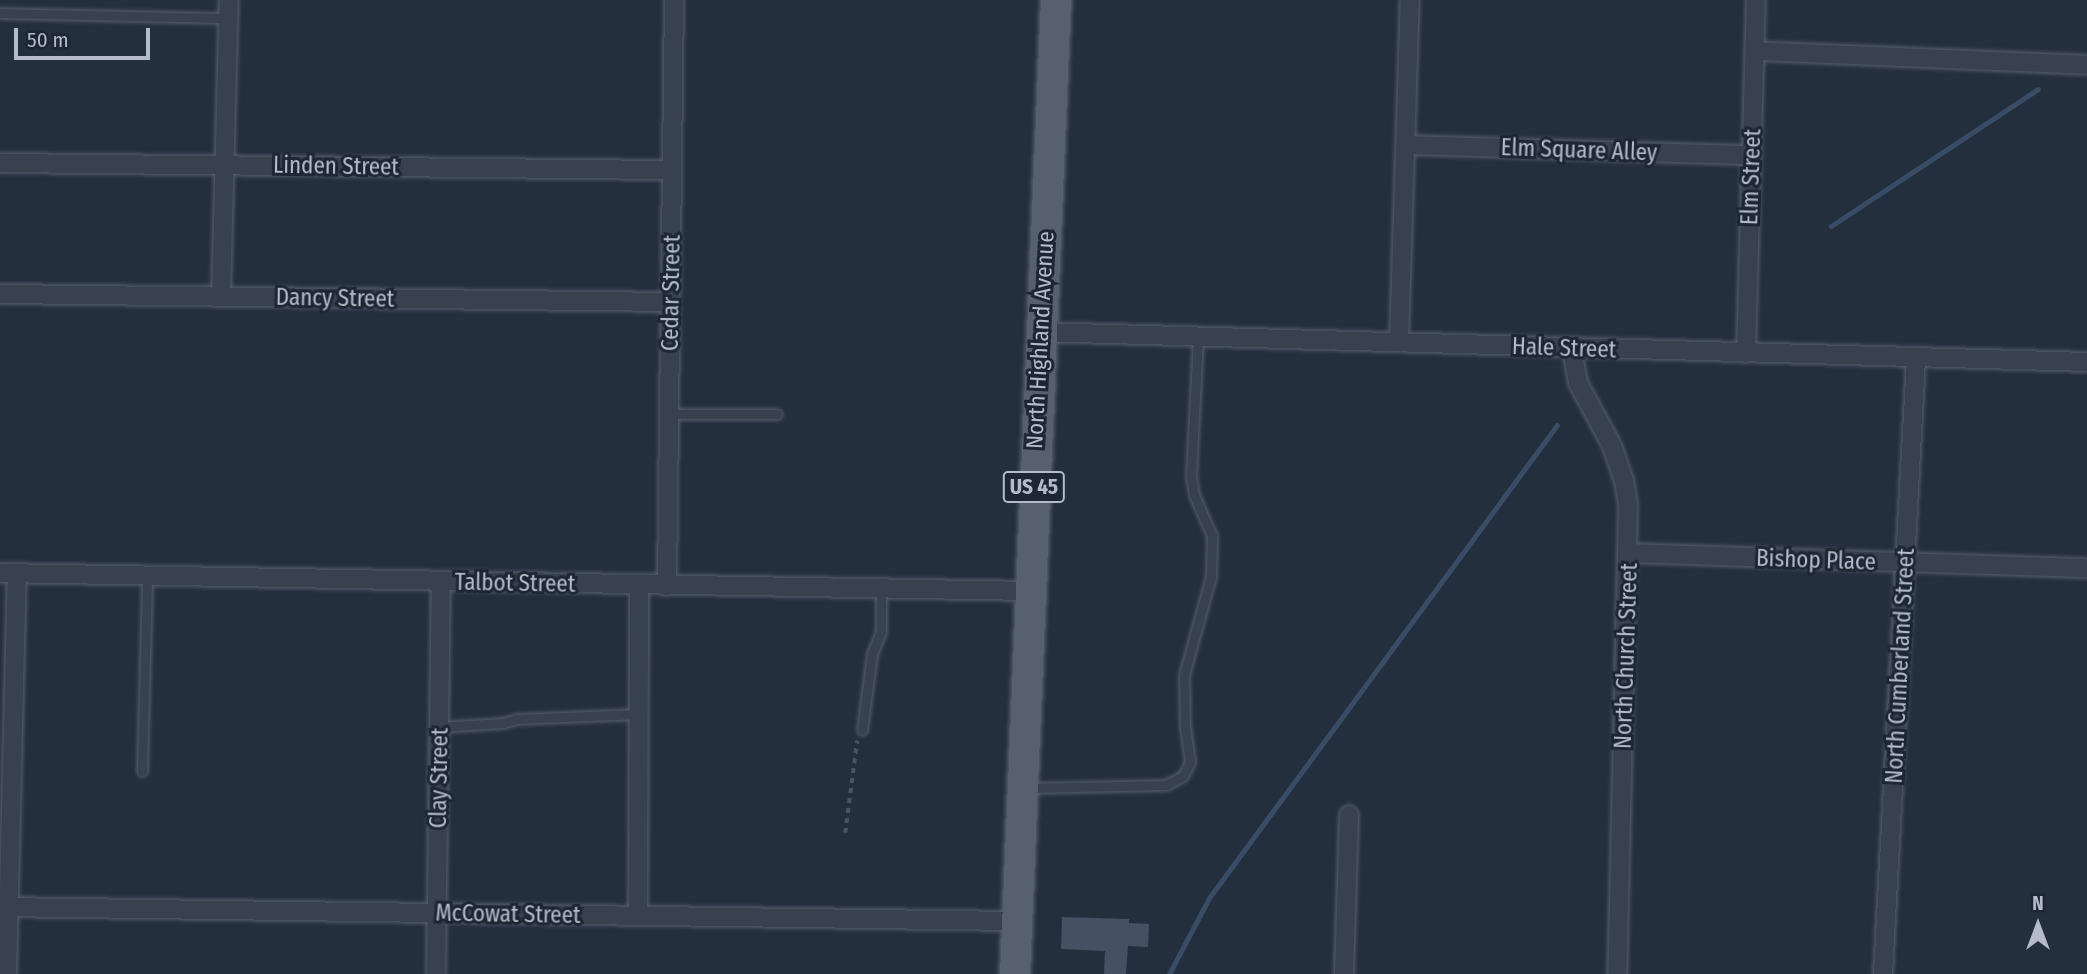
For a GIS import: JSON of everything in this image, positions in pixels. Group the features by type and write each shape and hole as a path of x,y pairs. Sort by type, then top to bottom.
{"main road":[{"name":"North Highland Avenue","path":"1015,974 1056,0"}],"street":[{"path":"220,297 229,0"},
{"name":"Cedar Street","path":"667,586 674,0"},
{"path":"1399,342 1410,0"},
{"name":"Elm Street","path":"1745,353 1756,0"},
{"path":"1755,51 2087,65"},
{"name":"Elm Square Alley","path":"1406,145 1752,155"},
{"name":"Linden Street","path":"0,163 672,170"},
{"name":"Dancy Street","path":"0,295 670,302"},
{"name":"Hale Street","path":"1040,332 2087,362"},
{"name":"North Church Street","path":"1572,349 1578,383 1612,446 1624,480 1629,553 1617,974"},
{"name":"North Cumberland Street","path":"1883,974 1916,358"},
{"name":"Bishop Place","path":"1629,553 2087,568"},
{"path":"7,974 4,907 8,573"},
{"name":"Talbot Street","path":"8,573 667,586 881,586 1030,591"},
{"name":"Clay Street","path":"436,974 441,581"},
{"path":"638,916 639,585"},
{"path":"1344,974 1349,815"},
{"name":"McCowat Street","path":"4,907 1016,921"}],"lane":[{"path":"0,13 228,18"},
{"path":"1023,788 1166,785 1183,776 1190,762 1185,727 1184,675 1211,576 1212,536 1194,495 1191,476 1198,337"},
{"path":"669,414 777,414"},
{"path":"142,771 147,576"},
{"path":"862,730 872,654 881,632 881,586"},
{"path":"439,727 503,723 516,719 639,714"}],"path":[{"path":"845,833 853,748 862,730"}],"building":[{"path":"1062,917 1129,919 1129,923 1149,924 1148,947 1128,946 1126,974 1104,974 1105,951 1061,949"}],"waterway":[{"path":"1831,226 2038,89"},
{"path":"1169,974 1209,898 1557,425"}]}
